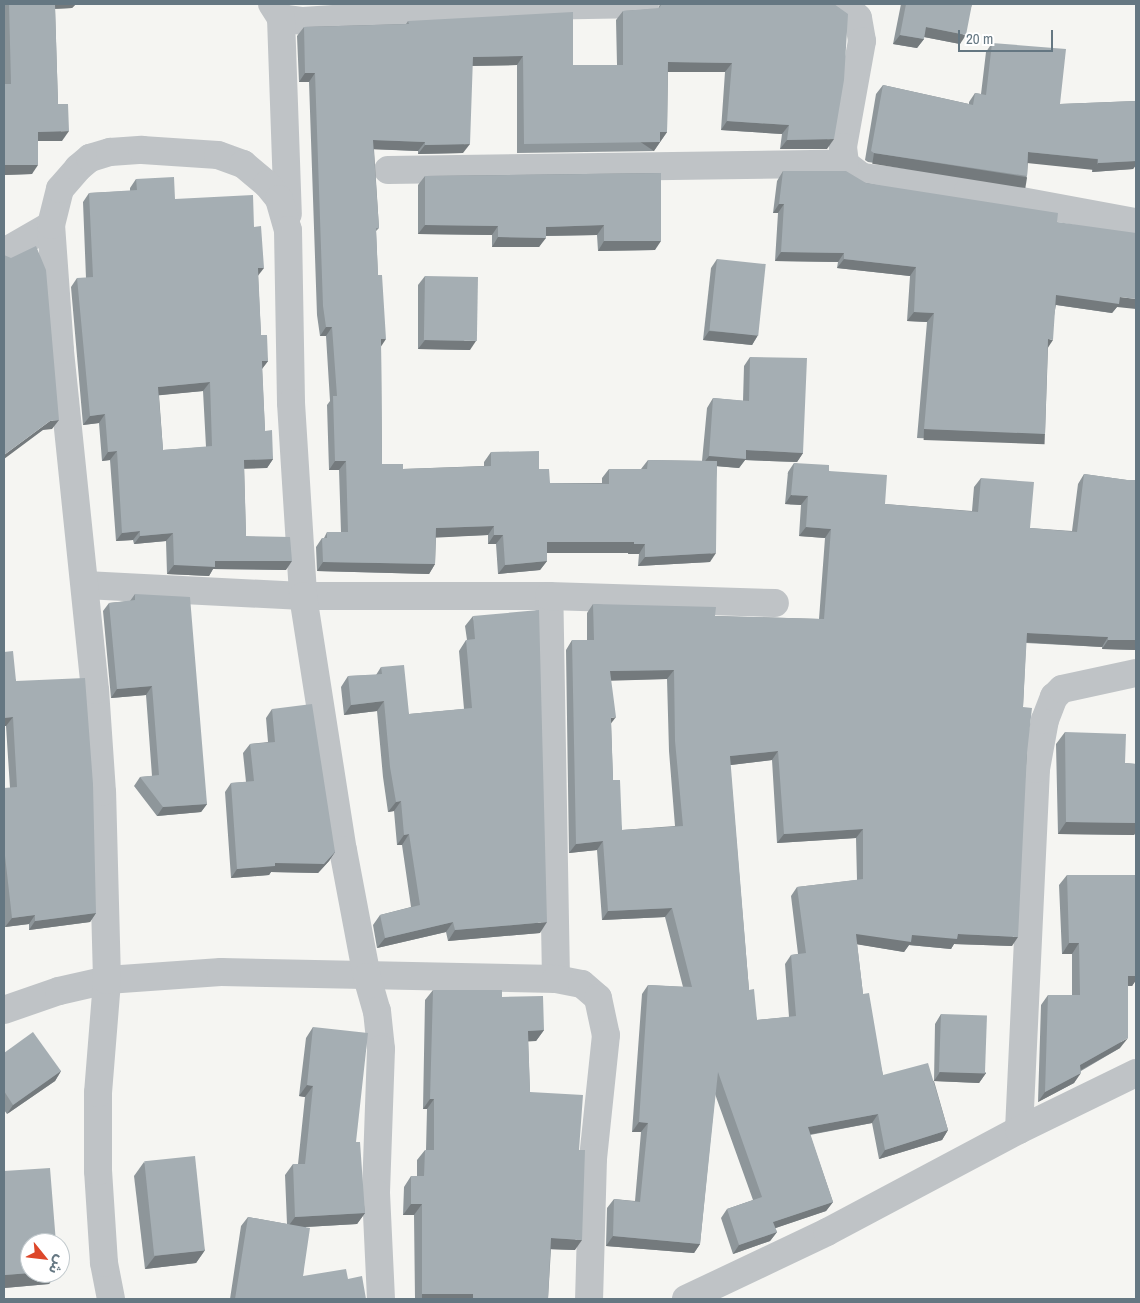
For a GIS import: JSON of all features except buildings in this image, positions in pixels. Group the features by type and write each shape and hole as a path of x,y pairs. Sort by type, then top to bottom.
{"street":[{"path":"381,1299 376,1193 382,1049 377,1011 367,977 303,596 291,403 288,230 276,11 347,20 531,6 646,4"},
{"path":"838,4 845,5 858,18 862,41 842,148 845,164"},
{"path":"111,1299 104,1263 98,1171 98,1093 107,980 102,792 85,585 60,350 51,225 60,189 78,168 90,158 110,152 142,150 218,155 243,164 267,184 279,199 288,230"},
{"path":"388,170 845,164 862,177 968,191 1136,222"},
{"path":"4,252 51,225"},
{"path":"85,585 303,596 549,596 775,603"},
{"path":"549,596 556,979"},
{"path":"1019,1130 1036,769 1045,720 1054,697 1062,689 1136,673"},
{"path":"4,1010 59,991 107,980 221,972 367,977 556,979 582,984 598,998 604,1015 606,1035 593,1158 589,1299"},
{"path":"686,1299 827,1232 1019,1130 1136,1073"}]}
